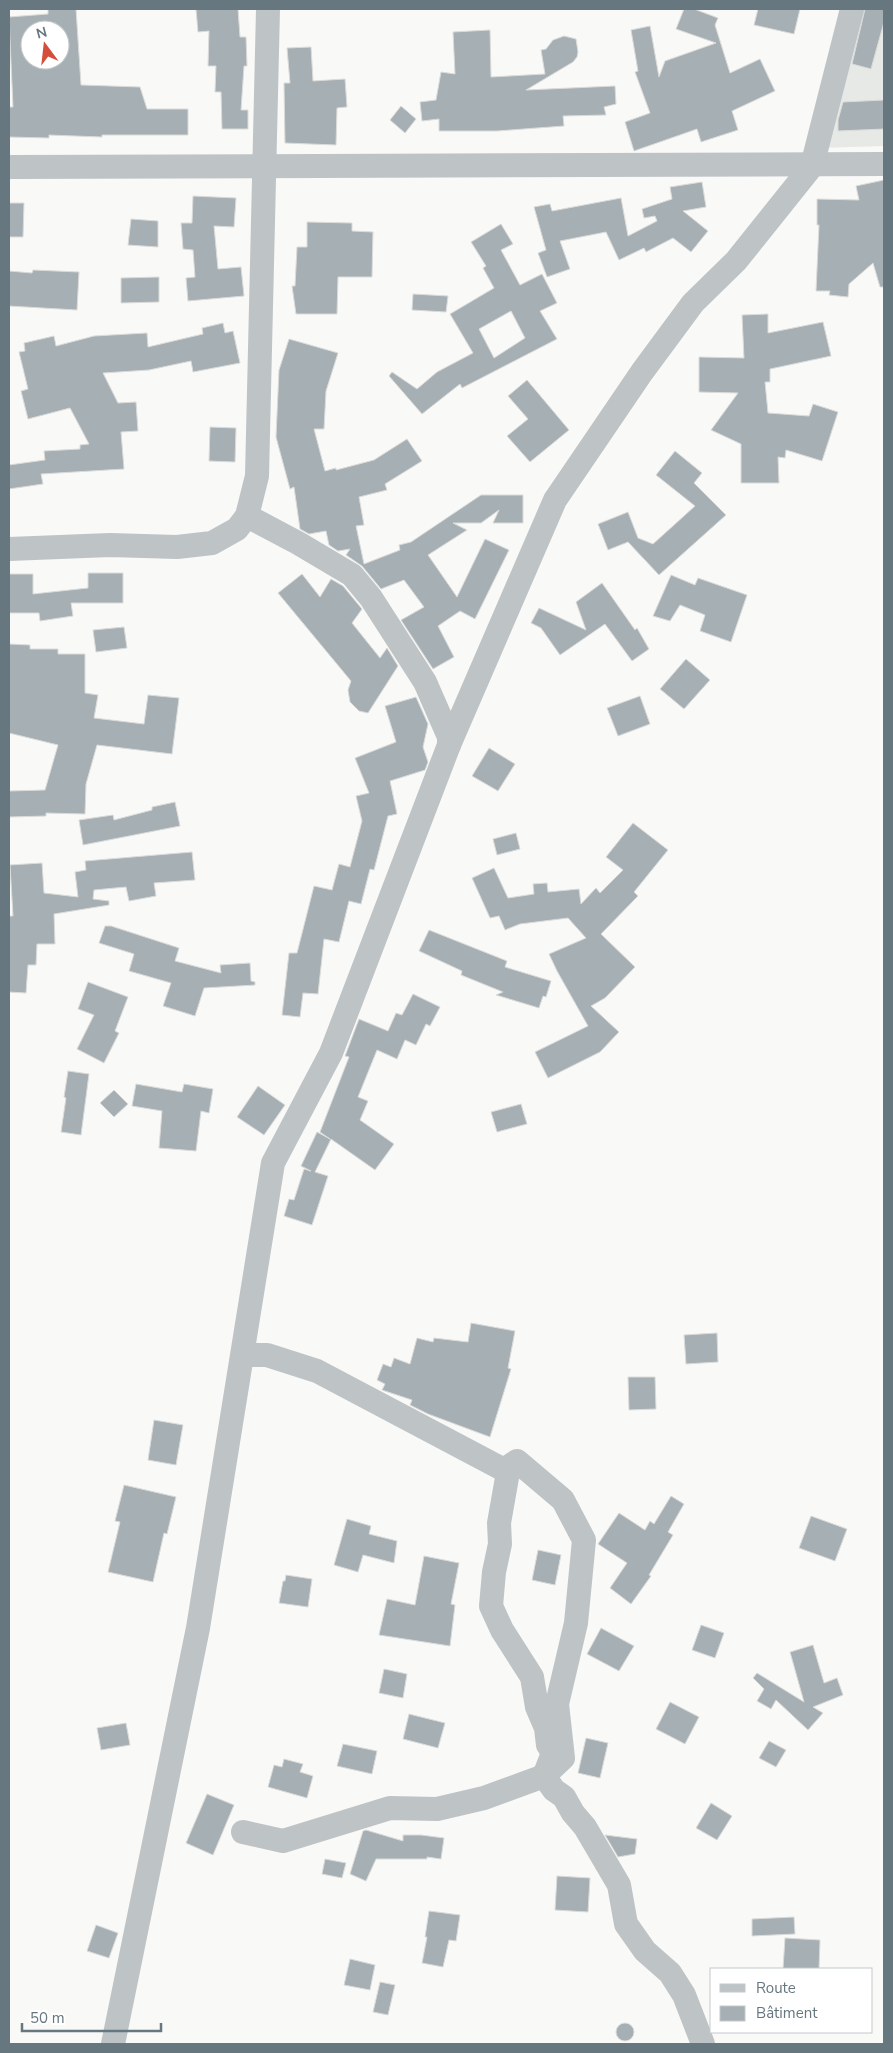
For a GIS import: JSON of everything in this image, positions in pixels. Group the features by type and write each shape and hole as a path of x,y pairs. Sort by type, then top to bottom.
{"street":[{"path":"9,549 110,545 177,547 212,543 237,529 248,516 257,476 268,9"},
{"path":"113,2044 198,1628 273,1163 331,1053 449,745 555,500 642,372 693,303 736,261 812,166 852,9"},
{"path":"9,166 812,166 884,164"},
{"path":"248,516 298,543 352,576 371,598 425,682 449,737 449,745"},
{"path":"243,1355 267,1355 317,1371 508,1472"},
{"path":"243,1832 283,1841 390,1808 437,1810 484,1798 544,1776 563,1758 556,1704 576,1623 584,1540 563,1500 517,1461 508,1467 491,1606 502,1630 532,1678 537,1707 546,1728 548,1745 553,1753 544,1776"},
{"path":"544,1776 554,1790 564,1797 573,1813 585,1827 619,1885 626,1924 645,1952 670,1973 684,1995 703,2044"}],"shaded area":[{"path":"855,9 884,9 884,146 816,148"}],"building":[{"path":"48,9 76,9 81,85 140,87 147,109 188,109 188,135 102,135 102,137 49,135 49,138 9,137 9,107 13,107 9,17 48,14"},
{"path":"196,9 238,9 240,37 246,37 247,66 244,66 241,110 248,110 248,129 222,129 221,92 215,92 216,66 208,66 209,31 198,32"},
{"path":"684,9 694,9 718,18 715,25 730,73 760,59 775,91 732,111 738,130 701,142 697,129 634,151 625,122 650,113 635,72 638,71 631,30 650,26 659,77 665,61 716,43 676,29"},
{"path":"758,9 800,9 794,34 754,25"},
{"path":"865,9 884,9 884,22 871,69 852,64"},
{"path":"490,30 491,77 545,74 541,50 546,49 553,40 564,36 576,39 577,57 573,62 526,90 615,86 616,104 604,107 606,115 563,116 564,126 497,131 439,131 439,119 422,121 420,102 436,100 441,72 455,74 453,32"},
{"path":"311,47 313,81 345,79 347,107 337,108 336,145 285,143 284,83 290,83 287,48"},
{"path":"884,100 884,129 838,131 838,120 843,102"},
{"path":"401,106 416,119 405,133 390,120"},
{"path":"884,180 884,287 880,287 873,263 849,284 848,297 829,295 830,291 816,291 819,225 817,225 817,199 859,200 856,186"},
{"path":"702,182 706,207 683,211 708,231 691,252 673,238 646,252 644,248 619,260 606,232 560,241 570,269 547,277 538,253 546,250 534,207 550,204 552,211 621,198 628,236 657,221 655,216 644,218 642,209 672,199 670,187"},
{"path":"193,196 236,198 234,227 214,226 218,269 241,267 244,296 188,301 186,278 195,277 193,250 183,249 181,223 192,223"},
{"path":"9,203 24,203 23,237 9,237"},
{"path":"131,219 158,221 158,247 128,245"},
{"path":"307,222 352,223 352,231 373,232 372,277 338,277 337,314 296,314 292,286 295,286 297,247 307,247"},
{"path":"501,224 513,244 501,250 520,285 542,274 557,303 540,311 557,339 462,388 460,384 422,414 389,376 392,372 417,389 437,372 473,353 450,314 494,288 483,268 486,266 471,242","holes":["511,311 525,338 494,358 479,329"]},
{"path":"33,270 79,272 77,310 9,306 9,271 32,273"},
{"path":"159,277 159,302 121,303 121,278"},
{"path":"413,294 448,296 446,312 412,310"},
{"path":"768,314 768,333 823,322 831,356 770,369 770,382 765,382 768,413 809,416 813,404 838,412 822,461 786,450 785,458 778,457 779,483 741,483 741,444 711,430 738,393 699,392 699,357 744,358 742,315"},
{"path":"223,323 225,333 233,331 240,363 193,372 191,361 149,370 103,373 118,403 136,402 138,431 121,432 124,469 41,474 43,484 9,489 9,465 45,460 44,451 80,449 80,445 89,444 70,408 28,419 21,391 28,389 19,352 25,351 24,343 54,336 56,346 94,336 147,333 148,347 203,334 202,328"},
{"path":"289,339 338,353 326,391 324,429 314,429 325,471 374,460 407,439 422,461 385,484 387,490 359,497 364,525 356,526 364,564 400,550 399,545 411,542 481,495 523,495 523,523 493,523 499,510 481,523 453,523 467,530 428,555 457,597 485,539 509,550 475,619 460,611 438,626 454,657 433,669 401,620 424,607 404,580 381,589 362,566 346,555 350,549 338,551 329,545 326,531 309,534 300,529 294,487 290,489 276,437 279,370"},
{"path":"527,380 569,430 530,462 507,436 528,419 508,396"},
{"path":"210,427 236,428 235,462 209,461"},
{"path":"675,451 702,473 694,483 726,515 659,575 628,542 608,550 598,524 628,512 638,538 653,544 695,506 656,475"},
{"path":"88,573 123,573 123,603 71,603 73,616 40,621 39,613 9,613 9,574 33,574 33,594 88,588"},
{"path":"302,574 320,597 331,579 343,586 362,609 352,623 380,658 387,648 398,666 368,713 359,711 350,702 348,690 351,681 278,593"},
{"path":"671,575 695,585 698,578 747,595 731,642 700,631 705,615 680,605 670,621 653,616"},
{"path":"602,583 635,630 637,628 649,649 632,661 605,624 560,655 541,628 531,623 539,608 586,630 576,602"},
{"path":"124,627 127,648 96,652 93,630"},
{"path":"9,644 30,645 30,649 58,649 58,654 85,654 85,693 98,695 94,718 144,724 148,695 179,698 172,754 97,745 86,784 85,814 46,813 46,816 9,817 9,791 45,790 58,745 9,733"},
{"path":"686,659 710,680 684,709 660,689"},
{"path":"640,696 650,724 618,736 607,708"},
{"path":"416,697 428,724 423,747 428,762 425,770 390,781 397,814 388,816 374,870 370,869 361,904 349,901 339,942 324,939 318,994 303,993 300,1017 282,1015 289,953 297,953 314,886 332,890 339,864 350,867 362,821 356,796 369,793 355,758 396,742 385,706"},
{"path":"489,748 515,764 498,791 472,776"},
{"path":"175,802 180,826 83,845 79,820 113,815 114,820 152,810 152,807"},
{"path":"633,823 668,850 634,892 638,896 601,934 635,967 605,998 591,1006 619,1032 600,1052 548,1078 535,1052 588,1026 549,954 586,938 568,918 520,924 505,930 499,916 490,918 472,878 494,868 508,898 534,894 533,884 547,883 548,892 579,889 581,904 596,888 600,893 623,870 606,857"},
{"path":"516,833 520,849 497,855 493,839"},
{"path":"192,852 195,880 154,883 156,896 129,901 126,887 94,890 93,899 109,901 109,905 54,914 55,944 37,944 36,965 28,965 26,993 9,992 9,916 13,916 10,865 42,863 44,893 78,897 75,872 86,870 85,861"},
{"path":"105,926 111,926 179,948 175,961 221,973 220,965 250,963 251,981 255,982 255,985 204,988 195,1016 163,1006 171,983 129,971 134,954 99,943"},
{"path":"429,930 507,961 505,967 551,981 546,997 543,996 539,1008 496,995 503,992 461,975 462,971 419,951"},
{"path":"88,982 128,997 115,1031 119,1033 104,1063 77,1049 94,1015 78,1009"},
{"path":"413,994 440,1007 430,1026 426,1024 416,1045 405,1040 397,1059 377,1050 358,1097 368,1101 360,1120 394,1144 375,1170 331,1139 315,1172 328,1176 312,1225 284,1216 289,1199 294,1200 304,1169 311,1171 301,1166 317,1132 330,1139 320,1132 349,1057 345,1056 359,1019 388,1031 396,1013 402,1015"},
{"path":"68,1071 89,1074 81,1135 61,1132"},
{"path":"136,1084 182,1092 184,1084 213,1089 209,1113 201,1111 196,1151 159,1148 162,1111 132,1106"},
{"path":"258,1086 285,1105 264,1135 237,1117"},
{"path":"114,1090 128,1104 114,1117 100,1103"},
{"path":"521,1104 527,1124 497,1132 491,1112"},
{"path":"471,1323 515,1331 508,1368 511,1369 490,1437 428,1414 410,1405 412,1400 382,1390 385,1384 377,1380 383,1364 391,1367 394,1358 410,1364 417,1338 433,1342 434,1338 468,1342"},
{"path":"717,1333 718,1362 686,1364 684,1335"},
{"path":"628,1377 655,1377 656,1409 629,1410"},
{"path":"154,1420 183,1425 176,1465 148,1460"},
{"path":"124,1485 176,1497 167,1534 164,1533 153,1582 108,1572 120,1522 115,1521"},
{"path":"671,1496 684,1504 668,1532 673,1535 649,1575 651,1576 631,1604 610,1588 627,1563 598,1544 619,1513 645,1530 650,1521 654,1524"},
{"path":"811,1516 847,1529 835,1561 799,1548"},
{"path":"347,1519 371,1526 369,1534 397,1541 394,1563 363,1555 358,1572 334,1565"},
{"path":"538,1550 561,1555 555,1585 532,1580"},
{"path":"424,1556 459,1563 451,1604 455,1605 450,1646 379,1635 387,1599 415,1605"},
{"path":"286,1575 312,1579 308,1607 279,1603"},
{"path":"701,1625 724,1633 715,1658 692,1650"},
{"path":"601,1628 634,1646 619,1671 587,1654"},
{"path":"813,1645 824,1683 837,1678 843,1695 813,1707 823,1713 808,1730 776,1700 771,1709 757,1701 764,1689 753,1678 757,1673 804,1702 790,1652"},
{"path":"384,1669 407,1674 403,1698 379,1693"},
{"path":"670,1702 699,1717 685,1744 656,1729"},
{"path":"409,1714 445,1723 438,1748 403,1739"},
{"path":"126,1723 130,1745 101,1750 97,1728"},
{"path":"586,1738 608,1743 600,1778 578,1773"},
{"path":"769,1741 786,1750 776,1767 759,1758"},
{"path":"343,1744 377,1751 372,1774 337,1766"},
{"path":"284,1759 303,1764 300,1772 313,1776 307,1798 268,1787 274,1765 282,1767"},
{"path":"207,1794 234,1805 213,1855 186,1843"},
{"path":"711,1803 732,1816 717,1840 696,1828"},
{"path":"366,1830 403,1841 403,1835 444,1838 441,1859 427,1857 427,1859 376,1859 366,1881 350,1874 363,1831"},
{"path":"605,1835 637,1839 635,1854 618,1857"},
{"path":"325,1859 346,1863 342,1878 322,1874"},
{"path":"557,1876 590,1878 588,1912 555,1910"},
{"path":"429,1911 460,1915 456,1941 449,1940 443,1967 422,1963"},
{"path":"794,1917 795,1934 752,1936 752,1919"},
{"path":"96,1925 118,1933 109,1958 87,1951"},
{"path":"785,1938 820,1940 819,1968 783,1968"},
{"path":"350,1959 375,1965 370,1990 344,1985"},
{"path":"380,1982 395,1985 388,2015 373,2012"},
{"path":"625,2023 631,2026 634,2032 631,2038 625,2041 619,2038 616,2032 619,2026"}]}
